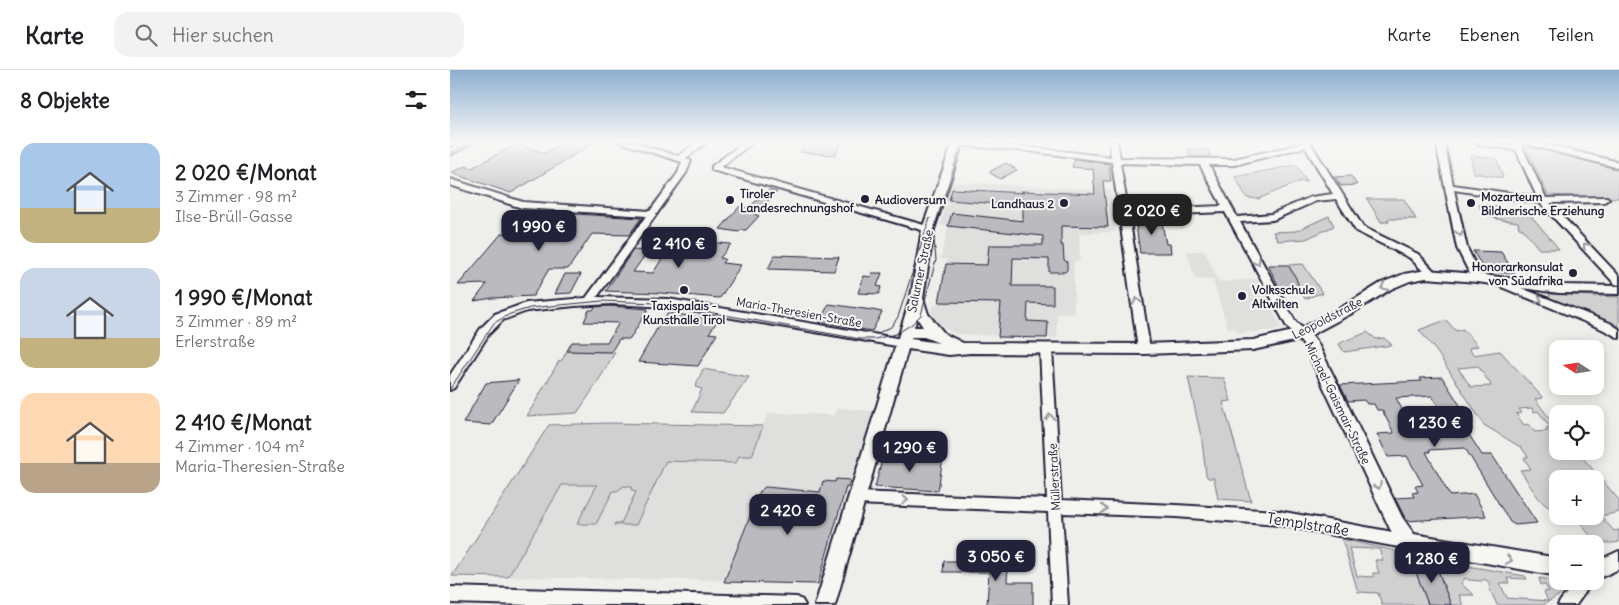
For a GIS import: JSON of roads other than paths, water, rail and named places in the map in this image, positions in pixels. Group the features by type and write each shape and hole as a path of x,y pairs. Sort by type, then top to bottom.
{"street":[{"path":"589,300 682,173 683,167"},
{"path":"716,167 715,168 928,229"},
{"name":"Salurner Straße","path":"825,605 917,296 928,229 950,167"},
{"path":"1117,167 1144,349"},
{"name":"Michael-Gaismair-Straße","path":"1205,167 1291,324 1311,344 1396,522 1409,542"},
{"path":"1322,167 1360,230 1414,256 1431,273"},
{"path":"1446,167 1462,248 1477,278"},
{"path":"1529,167 1543,201 1619,282"},
{"path":"450,182 522,205 652,214"},
{"path":"1450,187 1543,201 1604,199"},
{"path":"1234,220 1273,216 1314,199 1340,196"},
{"path":"1124,213 1228,209"},
{"name":"Leopoldstraße","path":"904,338 949,350 970,348 1144,349 1253,345 1302,334 1349,309 1386,286 1408,277 1431,273 1559,289 1619,290"},
{"path":"1495,280 1606,326 1619,334"},
{"path":"917,296 917,309 942,340"},
{"name":"Maria-Theresien-Straße","path":"450,385 491,324 498,317 526,307 589,300 668,303 904,338"},
{"name":"Leopoldstraße","path":"904,338 925,332 942,340 970,348"},
{"name":"Müllerstraße","path":"1046,349 1060,605"},
{"name":"Templstraße","path":"856,498 1176,511 1279,518 1549,565"},
{"path":"1604,567 1619,560"},
{"path":"1566,605 1578,590"},
{"path":"450,595 567,602 671,600 797,605"}],"tram line":[{"path":"450,389 494,323 510,314 530,308 602,301 657,303 860,339 875,339 896,334 912,324 921,315 936,260 933,231 954,167"},
{"path":"876,334 891,327 898,317 930,218"}],"place":[{"name":"Audioversum","path":"865,199"},
{"name":"Tiroler Landesrechnungshof","path":"730,200"},
{"name":"Landhaus 2","path":"1064,203"},
{"name":"Mozarteum Bildnerische Erziehung","path":"1471,203"},
{"name":"Honorarkonsulat von Südafrika","path":"1573,273"},
{"name":"Taxispalais - Kunsthalle Tirol","path":"684,290"},
{"name":"Volksschule Altwilten","path":"1242,296"}]}
